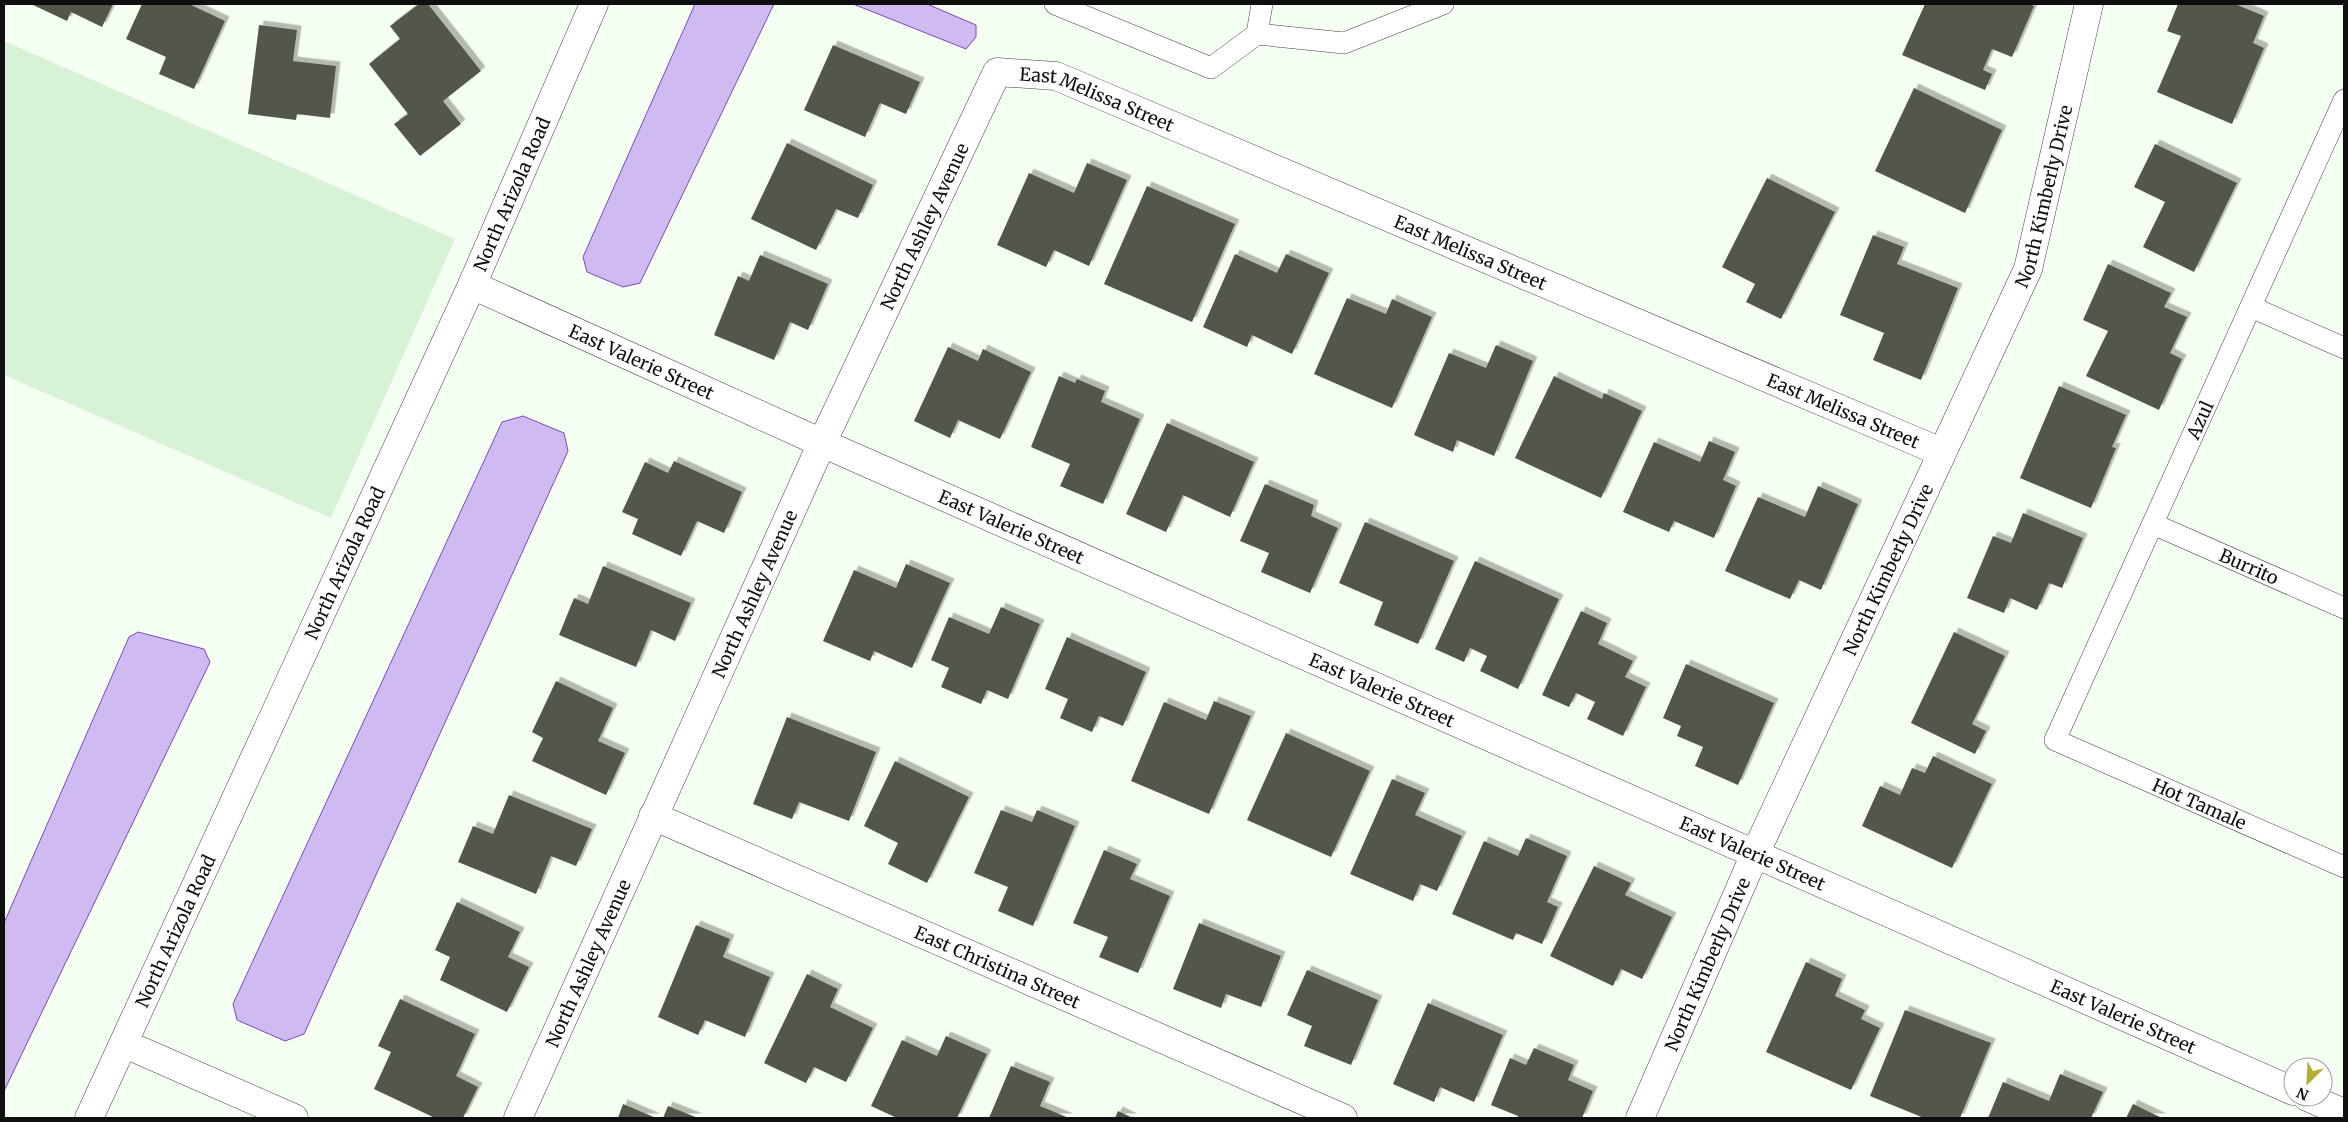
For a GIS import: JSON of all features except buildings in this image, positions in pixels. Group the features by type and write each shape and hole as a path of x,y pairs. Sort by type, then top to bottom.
{"street":[{"name":"North Arizola Road","path":"89,1118 125,1044 472,285 594,4"},
{"name":"North Kimberly Drive","path":"1640,1118 1755,854 2028,269 2089,4"},
{"name":"East Melissa Street","path":"996,72 1056,76 1941,452"},
{"name":"North Ashley Avenue","path":"518,1118 822,443 996,72"},
{"name":"East Valerie Street","path":"472,285 822,443 2283,1087"},
{"name":"East Christina Street","path":"653,816 1343,1118"},
{"path":"125,1044 294,1118"},
{"path":"2330,1107 2344,1113"}],"lane":[{"path":"1054,4 1211,68 1257,34 1344,43 1443,4"},
{"path":"1257,34 1262,4"},
{"name":"Azul","path":"2055,740 2344,100"},
{"path":"2251,307 2344,348"},
{"name":"Burrito","path":"2153,524 2344,608"},
{"name":"Hot Tamale","path":"2055,740 2344,867"}],"green space":[{"path":"4,41 455,239 331,518 4,375"}],"shaded area":[{"path":"695,4 774,4 640,283 623,287 587,272 583,257"},
{"path":"853,4 927,4 976,25 976,37 966,49"},
{"path":"523,416 564,433 568,451 304,1034 285,1041 237,1020 233,1004 502,422"},
{"path":"138,632 204,649 210,662 4,1091 4,923 129,637"}]}
